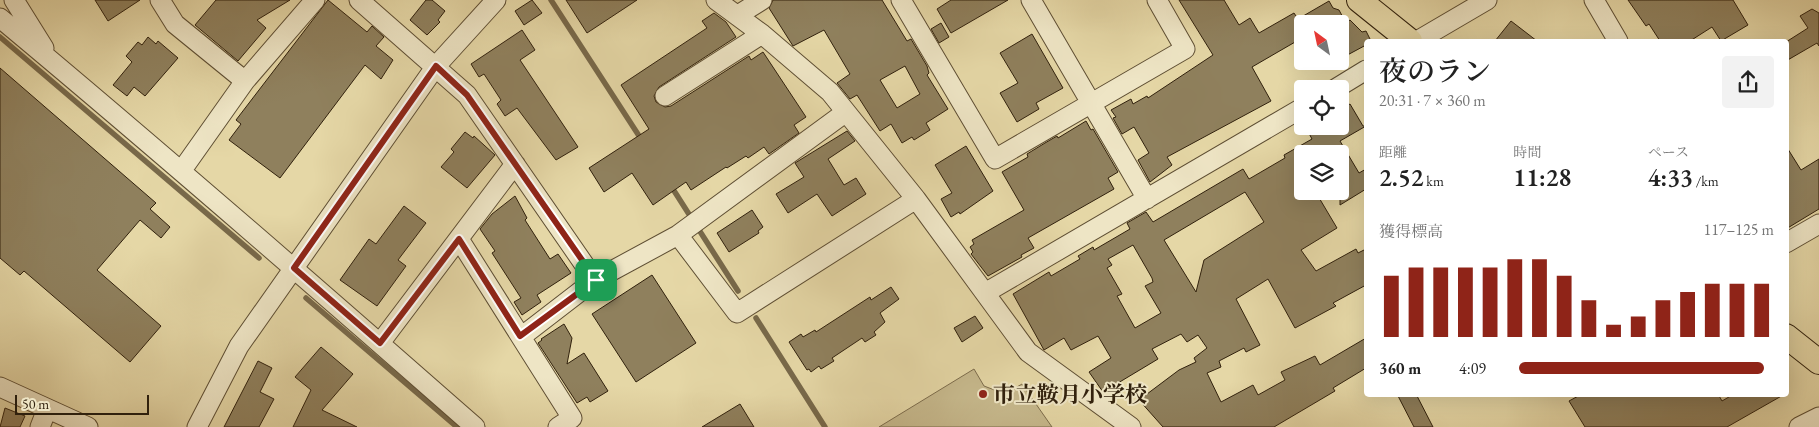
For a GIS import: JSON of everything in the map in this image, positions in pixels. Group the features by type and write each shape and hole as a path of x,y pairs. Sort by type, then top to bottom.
{"main road":[{"path":"1360,0 1408,39"},
{"path":"1789,338 1819,362"}],"street":[{"path":"14,0 54,63"},
{"path":"160,0 175,24 245,81"},
{"path":"182,170 245,81 315,0"},
{"path":"359,0 467,95 596,280"},
{"path":"197,427 239,346 436,66 496,0"},
{"path":"716,0 762,34 830,92 916,199 1028,352 1131,427"},
{"path":"738,15 762,0"},
{"path":"901,0 995,159 1185,49 1156,0"},
{"path":"1031,0 1147,199"},
{"path":"1420,39 1487,0"},
{"path":"1594,0 1617,39"},
{"path":"0,18 182,170 224,210 294,268 475,427"},
{"path":"665,96 762,34"},
{"path":"1349,80 1364,71"},
{"path":"520,336 596,280 689,227 846,112"},
{"path":"985,293 1294,113"},
{"path":"380,343 515,164"},
{"path":"689,227 737,313 916,199"},
{"path":"1789,241 1819,224"},
{"path":"459,239 572,418 558,427"},
{"path":"0,387 88,427"},
{"path":"40,427 48,409"},
{"path":"1800,427 1819,417"}],"shaded area":[{"path":"974,369 984,386 1005,394 1022,384 1052,427 879,427"}],"building":[{"path":"95,0 140,0 108,21"},
{"path":"216,0 290,0 257,20 266,28 238,61 195,25"},
{"path":"328,0 367,32 372,26 384,37 376,46 393,60 381,79 365,65 280,178 229,140 241,124 236,120"},
{"path":"426,0 432,0 445,11 438,20 440,22 427,35 410,20"},
{"path":"532,0 542,13 524,25 515,11"},
{"path":"566,0 637,0 587,33"},
{"path":"773,0 882,0 907,41 911,39 927,66 929,73 927,75 948,109 926,123 930,130 914,140 912,137 902,143 891,124 880,131 857,95 850,99 837,83 850,74 824,30 793,46 769,8","holes":["905,66 920,94 897,108 880,80"]},
{"path":"951,0 1008,0 951,33 937,9"},
{"path":"1179,0 1224,0 1239,25 1250,18 1259,33 1294,13 1295,15 1294,43 1252,67 1271,101 1167,157 1172,165 1150,182 1138,160 1149,153 1134,127 1122,134 1113,118 1116,117 1111,110 1131,99 1133,104 1147,96 1148,98 1213,55"},
{"path":"1628,0 1733,0 1748,25 1724,39 1720,39 1712,27 1693,39 1659,39 1649,24 1646,26"},
{"path":"1329,1 1333,8 1339,10 1342,15 1305,15"},
{"path":"1812,9 1819,13 1819,46 1817,43 1789,59 1789,40 1808,28 1800,16"},
{"path":"714,13 726,22 736,37 659,87 654,96 656,102 665,107 671,106 749,56 751,60 763,52 806,117 794,125 799,133 769,154 764,147 748,158 746,156 726,167 691,190 686,182 653,205 632,173 604,192 589,168 649,129 621,85 707,28 702,21"},
{"path":"1350,20 1362,32 1366,31 1370,39 1364,39 1364,46 1349,54"},
{"path":"1511,21 1534,39 1497,39"},
{"path":"941,23 949,37 939,43 931,29"},
{"path":"522,30 535,50 520,60 578,147 556,160 517,108 505,116 497,104 501,100 484,74 479,77 471,64"},
{"path":"1032,34 1063,88 1036,103 1039,109 1017,122 1000,93 1018,83 1000,53"},
{"path":"148,37 156,44 158,41 178,58 145,96 134,87 127,96 113,85 132,62 126,56 138,42 142,45"},
{"path":"0,68 156,203 150,209 170,227 161,238 140,220 97,270 161,326 130,362 24,271 20,275 0,258"},
{"path":"1350,104 1364,126 1340,141 1342,145 1302,145 1312,139 1310,135 1349,135"},
{"path":"1086,121 1091,130 1093,129 1118,172 1108,178 1114,189 1028,238 1034,248 988,276 971,254 973,252 970,247 974,244 972,240 1024,210 1002,172 1028,157 1027,154 1045,143 1057,136 1058,138"},
{"path":"847,131 855,141 828,159 844,185 856,178 866,194 832,216 817,194 788,213 776,194 804,177 795,163"},
{"path":"465,132 473,138 474,136 495,155 467,188 441,167 454,152 451,149"},
{"path":"966,146 993,191 960,214 959,212 951,217 941,199 952,193 935,165"},
{"path":"1294,149 1294,200 1320,200 1337,228 1301,250 1316,271 1356,249 1358,253 1364,250 1364,286 1333,303 1336,306 1295,328 1268,279 1236,299 1260,345 1246,352 1244,348 1219,361 1221,367 1207,373 1221,402 1253,385 1258,395 1285,380 1281,372 1315,356 1320,365 1364,339 1364,369 1333,388 1335,391 1274,427 1163,427 1139,400 1179,370 1196,362 1194,358 1207,348 1198,335 1187,342 1181,334 1152,349 1158,359 1103,392 1089,372 1111,358 1098,336 1071,350 1064,338 1044,350 1013,294 1049,272 1051,276 1080,259 1078,256 1093,247 1094,250 1130,229 1127,223 1146,212 1153,222 1243,169 1249,179 1285,158 1284,155","holes":["1245,192 1264,222 1204,260 1196,292 1164,240","1133,245 1153,282 1145,286 1161,313 1135,328 1117,296 1122,294 1107,268 1112,265 1108,259"]},
{"path":"1789,151 1801,170 1819,159 1819,209 1789,227"},
{"path":"1349,156 1359,173 1364,170 1364,190 1349,199"},
{"path":"515,196 527,218 525,220 550,259 558,254 571,273 537,295 541,302 522,315 514,302 521,298 492,253 495,251 480,229 492,214"},
{"path":"1340,200 1348,200 1340,205"},
{"path":"404,206 426,223 398,260 406,266 377,306 340,280 369,239 376,244"},
{"path":"752,210 763,227 758,231 759,233 729,252 717,233"},
{"path":"652,275 696,343 636,382 592,314"},
{"path":"891,287 899,299 880,313 885,322 874,332 876,335 865,342 862,338 832,358 834,361 821,369 819,366 811,372 809,369 807,370 789,342 801,334 803,337 815,330 816,332 870,297 871,300"},
{"path":"975,316 983,328 962,342 954,328"},
{"path":"564,324 572,338 567,364 584,353 608,391 590,402 587,397 577,403 538,343"},
{"path":"321,347 353,374 322,410 357,427 293,427 311,390 295,377"},
{"path":"258,361 272,368 260,392 274,399 259,427 224,427"},
{"path":"1399,397 1418,397 1433,427 1414,427"},
{"path":"1576,397 1720,397 1722,401 1729,397 1780,397 1727,427 1585,427 1569,401"},
{"path":"740,404 754,427 702,427"},
{"path":"5,408 25,416 20,427 0,427"}],"waterway":[{"path":"551,0 643,142"},
{"path":"0,37 259,258"},
{"path":"671,186 738,291"},
{"path":"306,298 457,427"},
{"path":"756,318 825,427"}],"place":[{"name":"市立鞍月小学校","path":"983,394"}],"route":[{"path":"436,66 467,95 596,280 520,336 459,239 380,343 294,268 436,66"}]}
